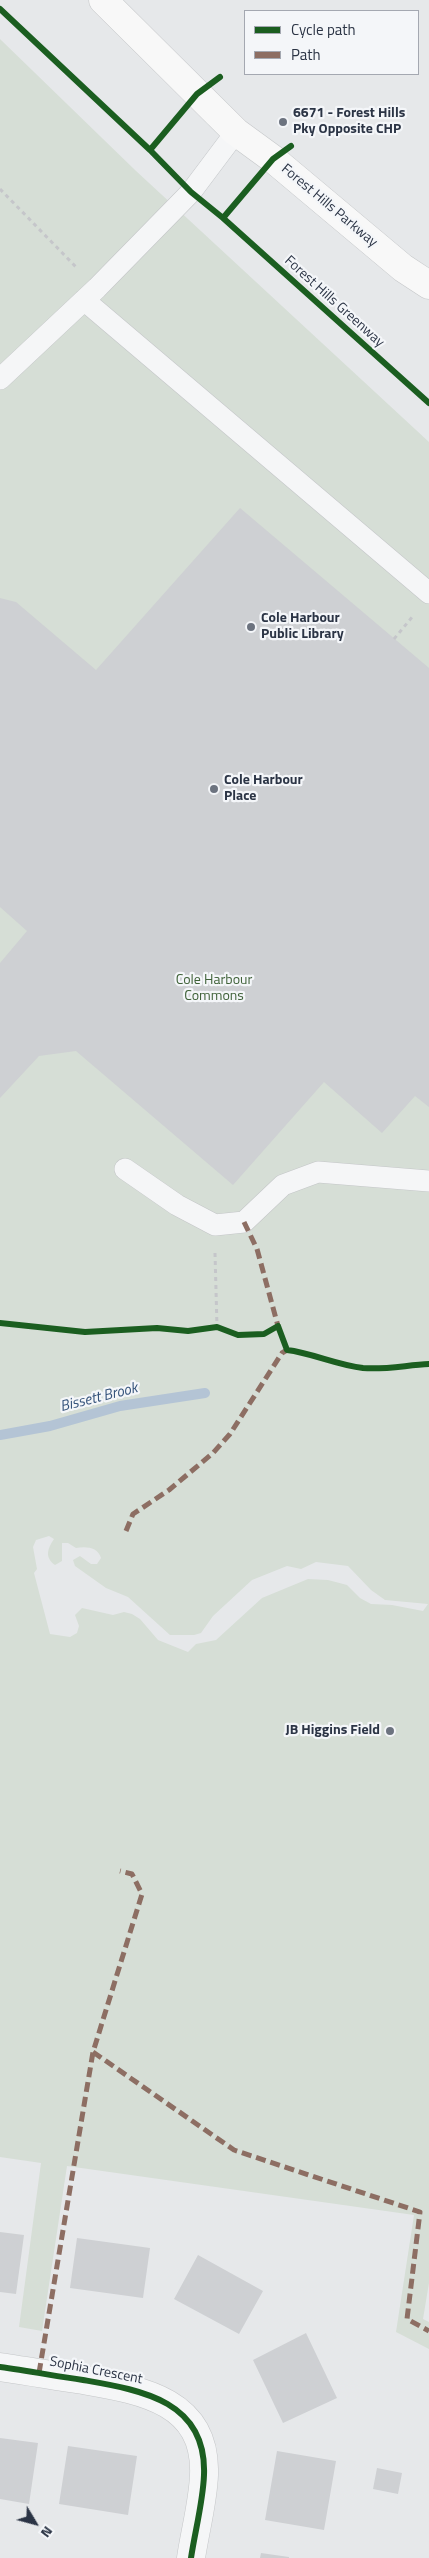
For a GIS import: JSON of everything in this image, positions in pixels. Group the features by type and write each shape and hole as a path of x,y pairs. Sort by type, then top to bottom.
{"main road":[{"name":"Forest Hills Parkway","path":"103,0 236,132 273,159 403,268 429,285"},
{"name":"Forest Hills Parkway","path":"403,268 429,301"}],"street":[{"name":"Sophia Crescent","path":"0,2367 139,2390 159,2398 177,2410 195,2433 203,2459 204,2475 191,2558"}],"lane":[{"path":"0,379 91,294 191,192 236,132"},
{"path":"91,294 429,593"},
{"path":"126,1169 176,1205 215,1225 244,1222 283,1185 318,1172 429,1181"}],"path":[{"path":"0,189 91,294"},
{"path":"394,639 397,634"},
{"path":"215,1225 217,1327"}],"green space":[{"name":"Cole Harbour Commons","path":"0,39 135,170 429,442 429,2283 423,2319 429,2322 429,2349 396,2332 414,2215 67,2166 42,2331 19,2327 41,2163 0,2157","holes":["49,1536 54,1539 48,1556 55,1565 62,1561 62,1543 68,1543 76,1548 88,1547 94,1549 101,1558 97,1564 91,1564 80,1556 73,1560 75,1566 106,1588 128,1597 170,1635 194,1635 201,1633 213,1616 252,1580 287,1566 301,1569 316,1562 348,1566 371,1590 385,1600 428,1604 423,1611 392,1605 371,1604 360,1598 347,1585 328,1580 308,1579 262,1598 216,1640 196,1644 188,1652 158,1640 140,1619 124,1612 113,1615 82,1608 75,1615 79,1626 77,1633 70,1637 50,1634 34,1573 37,1569 33,1547 36,1540"]}],"building":[{"name":"Cole Harbour Place","path":"240,508 429,668 429,1107 415,1096 382,1133 324,1082 233,1185 76,1051 39,1056 0,1098 0,963 27,931 0,907 0,598 16,602 96,670"},
{"path":"0,2232 24,2235 16,2294 0,2292"},
{"path":"77,2238 150,2248 143,2298 70,2288"},
{"path":"198,2255 263,2291 239,2334 174,2299"},
{"path":"306,2333 337,2398 283,2423 253,2360"},
{"path":"0,2438 38,2443 29,2504 0,2499"},
{"path":"68,2446 137,2456 128,2515 59,2504"},
{"path":"277,2451 336,2461 324,2530 265,2520"},
{"path":"377,2468 402,2473 398,2494 373,2489"},
{"path":"261,2553 289,2557 289,2558 260,2558"}],"waterway":[{"name":"Bissett Brook","path":"0,1435 50,1426 120,1406 205,1393"}],"marked path":[{"path":"244,1222 257,1249 278,1326"},
{"path":"126,1531 133,1514 169,1490 213,1453 230,1434 282,1353 287,1350"},
{"path":"39,2373 93,2052 142,1894 132,1874 120,1871"},
{"path":"93,2052 234,2150 420,2212 407,2319 429,2331"}],"cycle path":[{"path":"0,9 150,150"},
{"path":"220,77 197,94 150,150 191,192 223,218 273,159 291,146"},
{"name":"Forest Hills Greenway","path":"223,218 429,403"},
{"path":"0,1323 85,1332 157,1328 188,1331 217,1327 238,1335 264,1334 278,1326 287,1350 363,1368 388,1368 429,1364"},
{"path":"0,2367 126,2389 166,2403 182,2415 194,2430 202,2450 204,2475 201,2506 191,2558"}],"place":[{"name":"6671 - Forest Hills Pky Opposite CHP","path":"283,122"},
{"name":"Cole Harbour Public Library","path":"251,627"},
{"name":"Cole Harbour Place","path":"214,789"},
{"name":"JB Higgins Field","path":"390,1731"}]}
